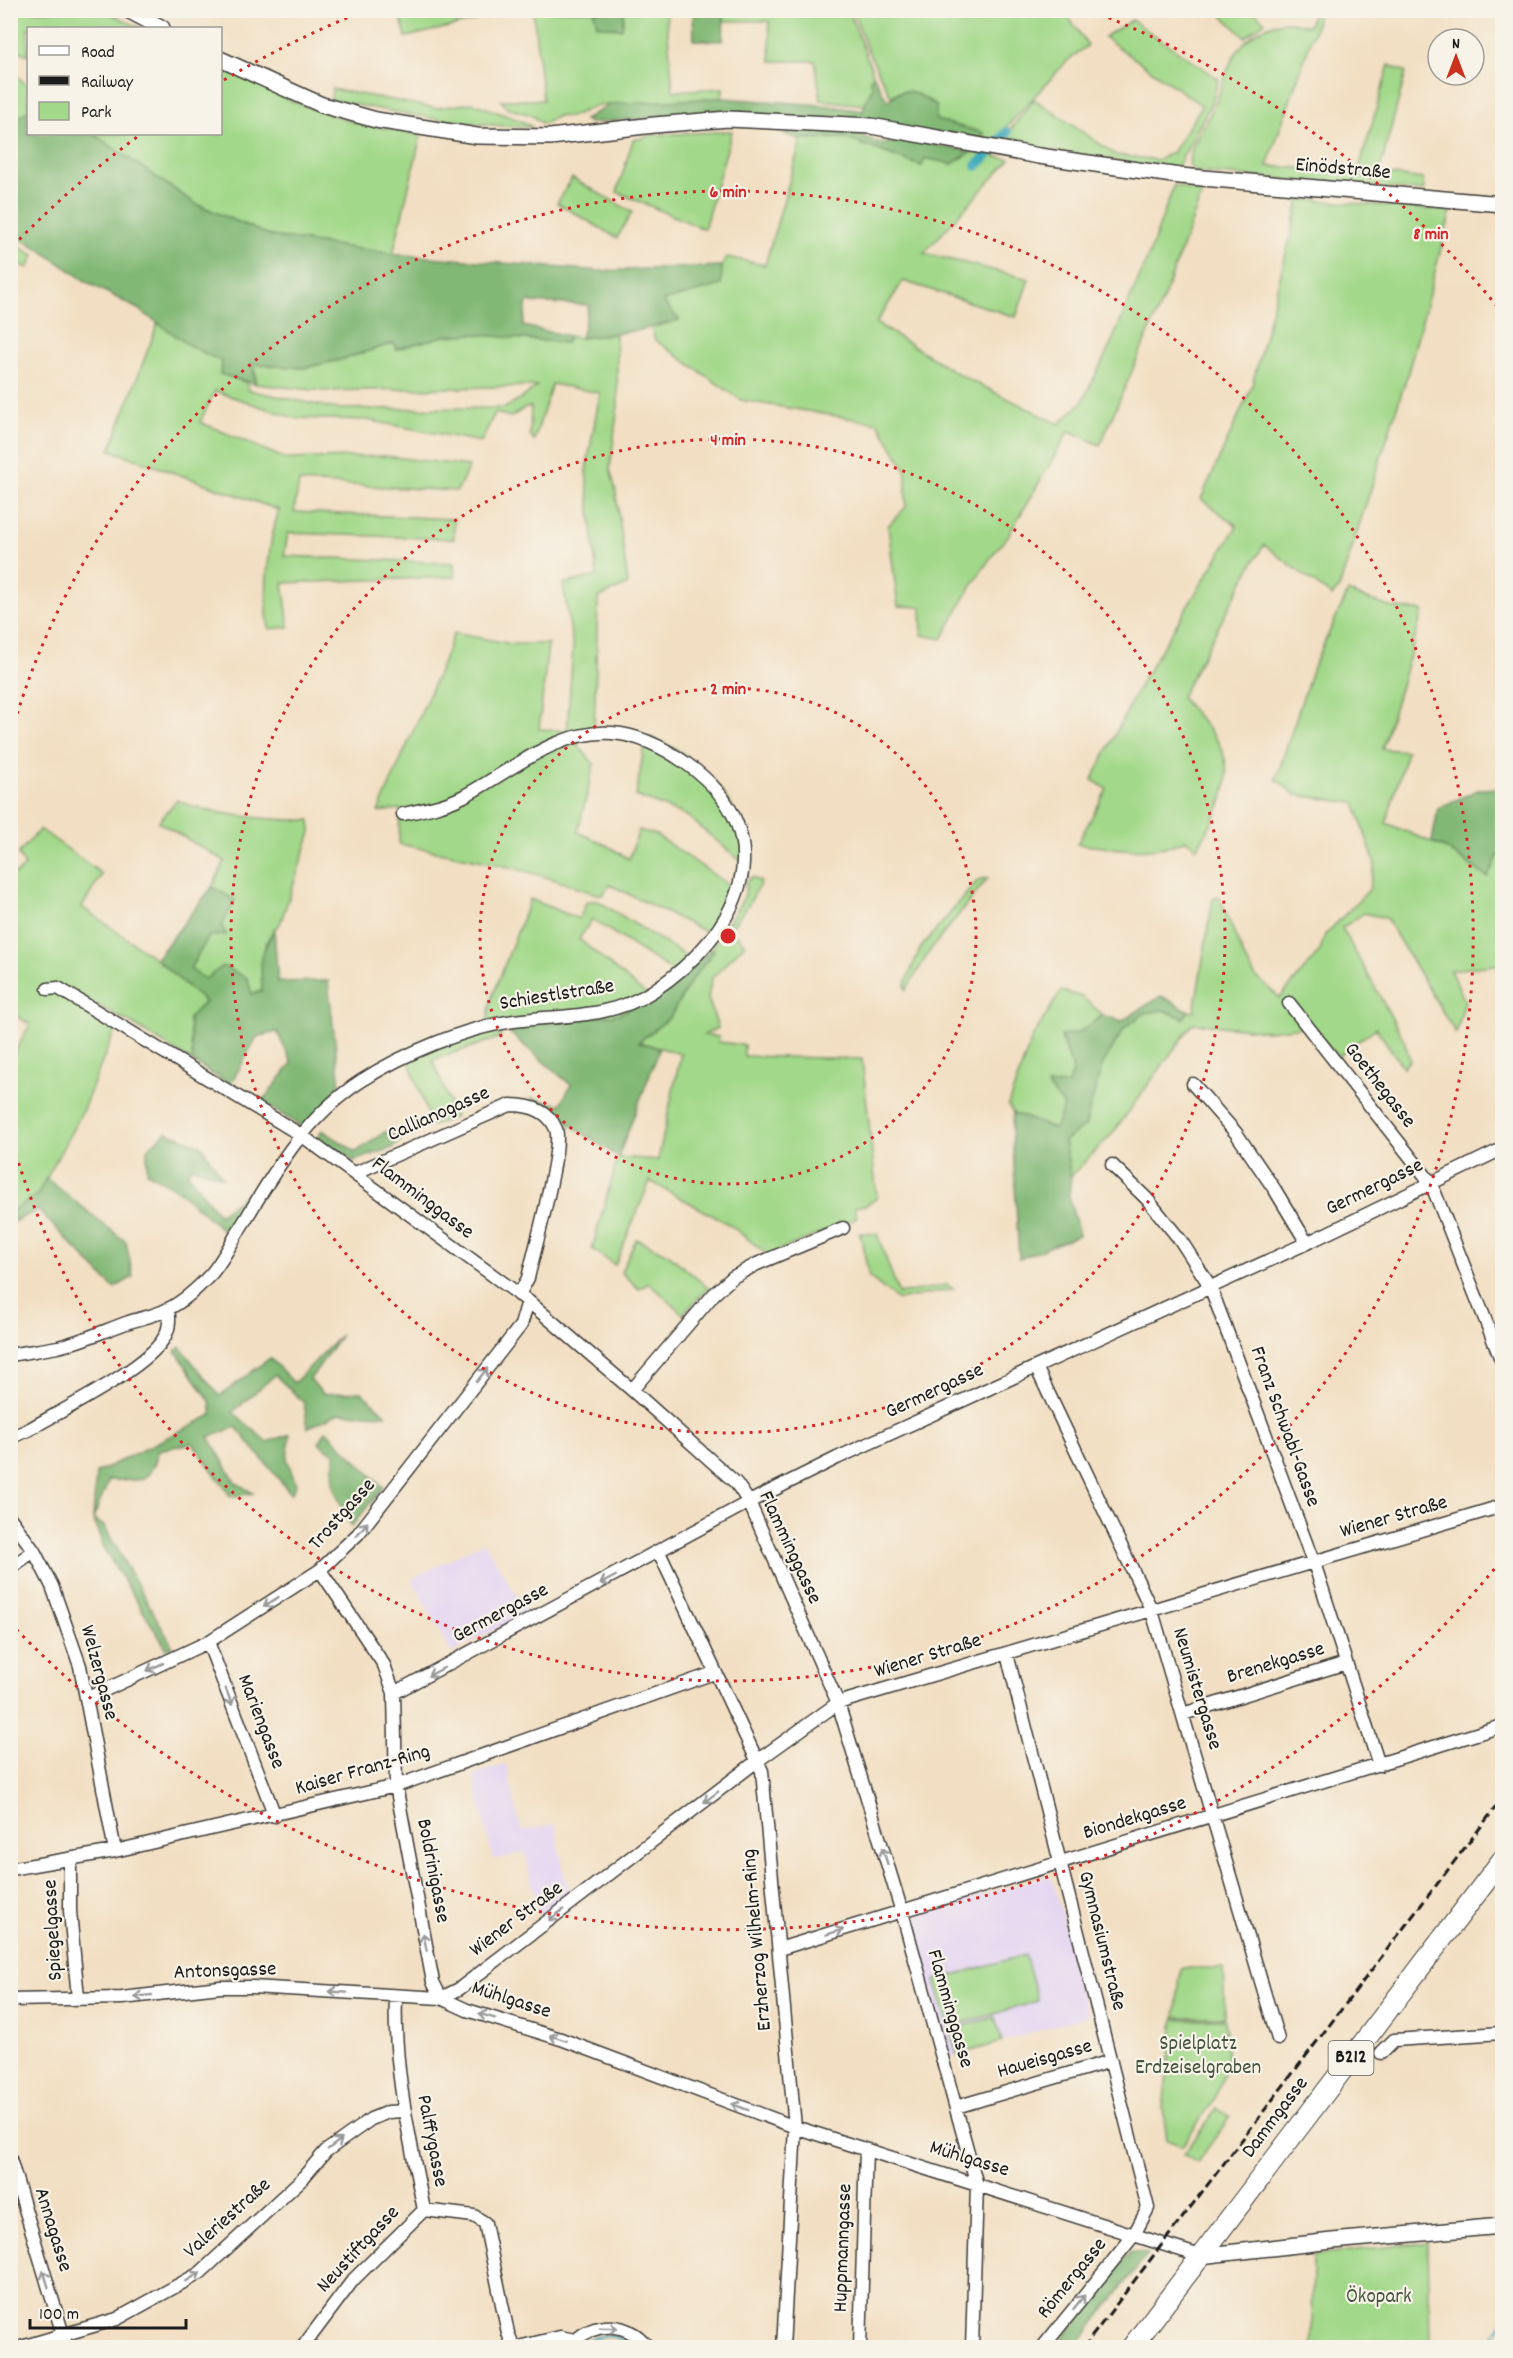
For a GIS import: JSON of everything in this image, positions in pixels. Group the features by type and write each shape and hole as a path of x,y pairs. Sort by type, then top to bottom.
{"main road":[{"name":"Dammgasse","path":"1131,2348 1503,1860"}],"street":[{"path":"128,10 160,27"},
{"name":"Einödstraße","path":"222,60 322,105 376,120 477,136 550,136 728,119 872,126 1039,156 1180,176 1503,204"},
{"name":"Schiestlstraße","path":"10,1355 59,1346 168,1309 189,1294 214,1270 272,1176 302,1135 334,1100 364,1079 411,1053 502,1023 595,1014 625,1005 649,994 681,972 722,927 736,896 742,872 744,856 735,820 711,784 698,772 661,747 612,733 583,735 554,744 459,798 403,814"},
{"name":"Flamminggasse","path":"48,989 57,988 302,1135 355,1173 523,1298 633,1390 736,1483 749,1502 838,1703 902,1912 977,2185 972,2348"},
{"name":"Goethegasse","path":"1289,1003 1431,1183 1503,1362"},
{"path":"1193,1084 1236,1133 1275,1190 1307,1243"},
{"name":"Callianogasse","path":"355,1173 510,1105 531,1106 549,1118 556,1129 558,1140"},
{"name":"Trostgasse","path":"88,1698 208,1642 320,1570 358,1534 521,1325 523,1298 558,1140"},
{"name":"Germergasse","path":"394,1694 749,1502 837,1458 1307,1243 1503,1149"},
{"name":"Franz Schwabl-Gasse","path":"1112,1165 1147,1199 1181,1241 1210,1286 1313,1562 1379,1765"},
{"path":"633,1390 714,1294 733,1277 757,1264 843,1228"},
{"path":"10,1438 137,1366 164,1338 170,1320 168,1309"},
{"name":"Neumistergasse","path":"1036,1366 1152,1611 1278,2039"},
{"name":"Wiener Straße","path":"441,1998 459,1989 758,1761 838,1703 1503,1506"},
{"name":"Welzergasse","path":"10,1518 34,1551 52,1586 80,1666 88,1698 115,1851"},
{"path":"10,1568 34,1551"},
{"name":"Erzherzog Wilhelm-Ring","path":"659,1552 762,1771 795,2127 783,2348"},
{"name":"Boldrinigasse","path":"320,1570 384,1665 394,1694 396,1786 433,1982 441,1998"},
{"name":"Mariengasse","path":"208,1642 275,1816"},
{"name":"Gymnasiumstraße","path":"1007,1654 1148,2208 1145,2218 1134,2235"},
{"name":"Brenekgasse","path":"1183,1714 1346,1663"},
{"name":"Kaiser Franz-Ring","path":"10,1869 115,1851 275,1816 396,1786 714,1673"},
{"name":"Biondekgasse","path":"779,1949 1503,1726"},
{"name":"Spiegelgasse","path":"70,1859 70,1911 78,1998"},
{"name":"Antonsgasse","path":"10,2000 122,1998 220,1987 441,1998"},
{"name":"Palffygasse","path":"396,1996 395,2032 403,2111 424,2210 474,2216 485,2223 508,2333 514,2347"},
{"name":"Mühlgasse","path":"441,1998 467,2010 561,2039 795,2127 1200,2256 1332,2241 1503,2226"},
{"path":"1381,2053 1394,2040 1503,2033"},
{"name":"Haueisgasse","path":"956,2107 1112,2061"},
{"name":"Valeriestraße","path":"18,2348 117,2319 200,2273 301,2180 326,2151 371,2119 388,2112 403,2111"},
{"name":"Huppmanngasse","path":"860,2348 866,2150"},
{"name":"Annagasse","path":"10,2158 67,2348"},
{"name":"Neustiftgasse","path":"302,2348 353,2280 424,2210"},
{"name":"Römergasse","path":"1042,2348 1134,2235"},
{"path":"514,2347 560,2337 572,2344 596,2328 617,2327 635,2335 649,2348"}],"shaded area":[{"path":"484,1542 527,1612 451,1653 412,1579"},
{"path":"506,1764 521,1831 555,1824 564,1875 570,1891 539,1915 525,1852 493,1860 473,1775"},
{"path":"1046,1876 1053,1880 1088,2016 949,2057 910,1917"}],"green space":[{"path":"10,11 105,11 139,27 27,27 27,55 11,48"},
{"path":"399,11 472,11 475,21 406,37"},
{"path":"533,11 594,11 597,25 622,29 624,11 666,11 673,91 723,88 722,98 598,105 570,117 558,116 543,124 531,115 507,108 501,100 543,100"},
{"path":"594,11 624,11 622,29 597,25"},
{"path":"693,11 724,11 723,41 694,40"},
{"path":"724,11 849,11 874,76 870,79 873,87 865,105 821,100 815,61 771,61 769,21 724,21"},
{"path":"853,11 1066,11 1088,45 1067,61 990,145 981,143 984,133 935,120 935,105 919,95 902,91 891,97 867,49"},
{"path":"1217,11 1253,11 1265,22 1245,37"},
{"path":"1313,11 1318,11 1316,26 1267,166 1358,172 1389,65 1406,72 1379,173 1423,179 1424,191 1196,172 1189,165 1195,142 1214,106 1229,67 1244,43 1273,24 1284,22 1307,26"},
{"path":"1132,20 1219,79 1211,104 1178,166 1172,169 1000,143 1034,99 1116,155 1157,160 1172,153 1202,106 1104,37"},
{"path":"222,67 292,101 352,122 421,135 393,254 271,236 196,204 94,135 222,135"},
{"path":"15,74 27,85 27,111 11,124 11,79"},
{"path":"874,76 887,101 900,92 917,94 936,105 936,120 984,133 981,143 722,112 590,123 584,120 610,104 722,98 822,105 863,111 873,87 870,79"},
{"path":"332,89 435,108 473,103 532,127 456,121 356,105 331,100"},
{"path":"27,111 27,135 94,135 196,204 271,236 393,254 600,271 722,266 721,285 663,301 679,320 641,330 581,338 589,305 527,302 523,326 569,336 566,343 473,334 444,336 396,349 394,343 340,360 303,368 253,364 255,384 220,374 222,362 189,345 138,309 87,282 36,247 11,234 11,124"},
{"path":"797,127 844,128 880,144 910,140 971,152 952,164 925,158 922,166 845,138 799,139 784,134"},
{"path":"732,131 704,229 617,192 633,140 653,135"},
{"path":"845,138 921,166 925,158 952,164 971,152 1010,159 924,253 1029,279 1016,317 903,281 876,323 960,375 1059,424 1082,402 1110,346 1150,252 1174,185 1202,193 1164,297 1100,445 1069,431 1008,536 980,573 942,639 922,635 921,607 898,606 888,526 906,507 906,470 878,423 741,400 655,340 651,327 679,320 662,301 720,285 722,266 727,257 765,265 800,144 799,139"},
{"path":"572,178 632,212 617,238 557,203"},
{"path":"1300,199 1451,211 1408,373 1339,588 1332,596 1264,545 1251,566 1181,697 1219,744 1225,758 1227,772 1223,798 1218,811 1197,848 1186,840 1159,848 1132,850 1077,844 1107,789 1092,780 1143,679 1237,526 1201,499 1252,386"},
{"path":"10,242 34,255 28,268 11,260"},
{"path":"158,323 189,345 223,362 221,374 247,383 248,390 337,409 505,408 537,386 323,391 255,384 256,375 252,364 303,368 340,360 394,343 396,349 444,336 473,334 566,343 569,336 581,338 616,334 618,405 610,469 615,487 628,584 598,598 594,730 576,743 594,764 578,832 629,859 639,830 656,835 733,888 728,904 710,934 610,885 602,895 512,868 399,844 400,809 378,812 454,633 512,644 548,644 539,729 567,731 573,647 563,584 597,576 586,471 600,393 552,384 534,441 530,435 531,407 511,417 495,413 481,442 367,420 294,418 215,391 200,422 286,459 385,456 469,466 457,491 299,482 294,512 454,519 454,539 288,533 284,556 454,563 455,577 283,583 289,627 269,629 266,600 268,569 279,510 110,450"},
{"path":"1348,592 1389,607 1423,611 1382,749 1407,751 1386,823 1445,848 1487,877 1498,856 1502,855 1502,964 1450,970 1465,1001 1456,1034 1386,918 1364,913 1342,928 1404,1040 1410,1060 1403,1067 1376,1028 1337,1057 1311,1026 1268,1031 1193,1023 1113,1133 1071,1176 1063,1141 1085,1126 1102,1065 1125,1027 1145,1013 1163,1010 1183,1018 1189,1011 1194,1012 1213,899 1219,896 1244,957 1255,976 1280,998 1320,951 1325,935 1369,890 1375,864 1355,803 1296,795 1276,779 1313,667"},
{"path":"646,736 663,743 694,762 719,787 729,801 744,835 748,867 687,816 636,796"},
{"path":"1502,788 1502,855 1498,856 1488,877 1445,848 1432,842 1438,808 1480,789"},
{"path":"177,800 205,810 223,813 261,818 310,820 311,832 280,924 273,931 265,947 262,964 262,991 252,994 205,979 189,969 209,936 222,926 234,901 212,887 225,861 158,822"},
{"path":"40,829 102,874 82,907 156,959 205,1002 189,1018 193,1062 131,1023 85,999 78,1006 115,1030 82,1112 38,1194 11,1212 11,1060 30,1024 11,1013 11,871 16,874 25,866 18,854"},
{"path":"752,877 761,882 749,904 730,929 745,944 712,978 708,998 718,1028 704,1035 719,1037 718,1042 744,1045 744,1056 862,1059 877,1198 866,1205 855,1207 857,1218 768,1255 730,1225 650,1181 615,1265 592,1249 618,1157 658,1160 681,1054 639,1042 670,1017 693,978 713,951 712,948 745,896 746,882"},
{"path":"988,878 931,949 906,990 905,984 920,949 978,880"},
{"path":"212,887 235,900 222,926 226,935 209,936 190,969 205,979 223,966 247,978 252,994 262,991 261,957 274,929 278,982 328,981 340,1086 305,1129 262,1102 292,1063 277,1032 257,1037 230,1085 193,1062 189,1018 205,1002 156,959"},
{"path":"530,899 579,919 587,901 598,901 696,962 680,976 592,919 579,939 650,998 619,1014 527,1024 505,1029 487,1023 491,1000"},
{"path":"712,948 714,951 693,978 670,1017 639,1042 660,1048 618,1157 531,1098 560,1105 571,1085 505,1029 527,1024 619,1014 661,993"},
{"path":"1061,991 1082,997 1103,1015 1079,1032 1061,1037 1073,1069 1064,1106 1055,1129 1013,1113 1008,1105 1032,1038"},
{"path":"1161,996 1189,1011 1183,1018 1163,1010 1145,1013 1125,1027 1102,1065 1085,1126 1064,1141 1071,1176 1069,1196 1079,1235 1019,1259 1013,1113 1055,1129 1064,1106 1047,1085 1068,1084 1073,1069 1061,1036 1079,1032 1103,1015 1122,1021"},
{"path":"495,1028 499,1030 501,1037 433,1060 455,1117 432,1126 408,1059 452,1041"},
{"path":"322,1130 356,1152 385,1132 408,1133 392,1148 353,1161 317,1138"},
{"path":"166,1132 201,1145 222,1177 191,1166 188,1174 219,1215 254,1187 225,1232 180,1192 147,1172 147,1149"},
{"path":"46,1178 126,1242 133,1277 114,1288 38,1210 11,1223 11,1212 38,1194"},
{"path":"860,1233 877,1234 899,1294 947,1285 954,1289 898,1300 869,1277"},
{"path":"636,1239 668,1254 708,1288 683,1314 649,1283 639,1289 621,1272"},
{"path":"341,1335 310,1379 323,1394 361,1392 386,1415 339,1413 308,1428 304,1403 275,1375 233,1412 267,1442 290,1434 287,1459 296,1485 291,1494 236,1427 209,1437 235,1482 253,1493 231,1497 193,1443 159,1450 151,1470 143,1478 109,1480 93,1519 96,1473 212,1415 210,1401 176,1351 180,1347 220,1396 270,1358 294,1383"},
{"path":"326,1431 383,1487 351,1527 333,1486 334,1454 319,1443"},
{"path":"93,1519 104,1526 173,1647 167,1649 105,1551"},
{"path":"1025,1955 1038,2001 949,2027 935,1980"},
{"path":"1181,1968 1223,1968 1225,2017 1175,2017"},
{"path":"995,2017 1002,2042 957,2055 950,2030"},
{"name":"Spielplatz Erdzeiselgraben","path":"1174,2019 1225,2019 1228,2062 1214,2100 1182,2146 1167,2140 1163,2108"},
{"path":"1217,2108 1230,2117 1197,2163 1184,2154"},
{"name":"Ökopark","path":"1428,2242 1430,2347 1312,2347 1313,2255"},
{"path":"1130,2252 1148,2254 1075,2347 1056,2347"}],"waterway":[{"path":"977,166 1007,132"},
{"path":"1487,2348 1502,2322"},
{"path":"582,2343 609,2336 621,2339 633,2348"}],"railway":[{"path":"1083,2348 1502,1799"}]}
